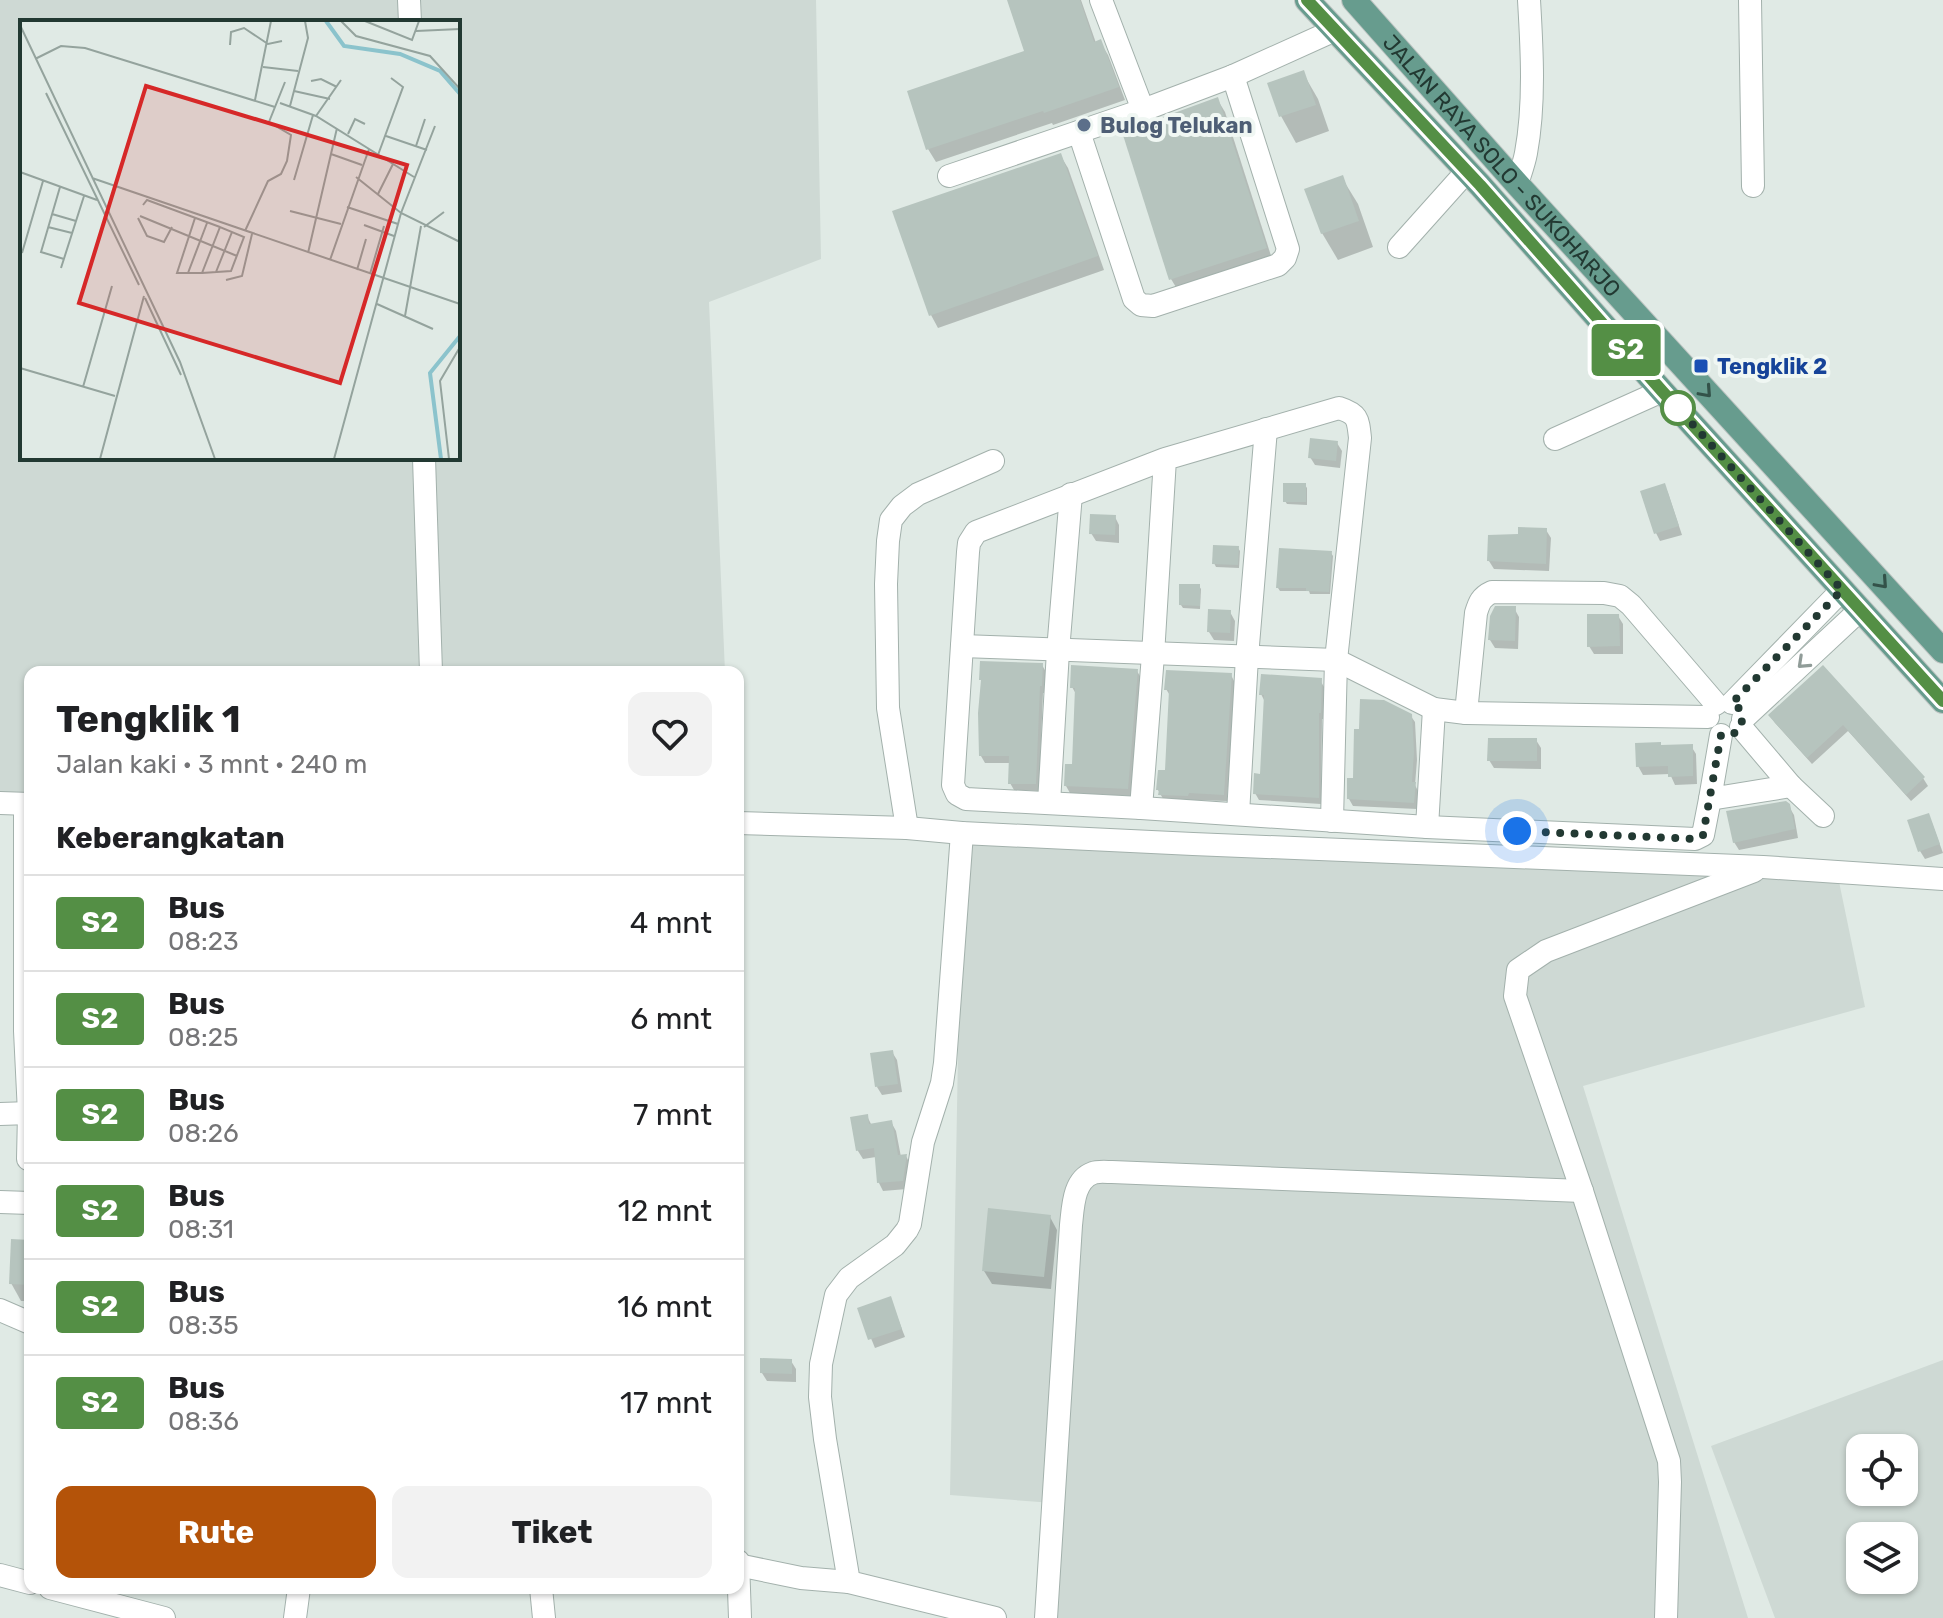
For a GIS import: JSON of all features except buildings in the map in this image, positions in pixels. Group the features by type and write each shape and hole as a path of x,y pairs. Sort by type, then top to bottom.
{"main road":[{"name":"JALAN RAYA SOLO - SUKOHARJO","path":"1307,0 1474,178 1943,701"},
{"name":"JALAN RAYA SOLO - SUKOHARJO","path":"1359,2 1505,171 1943,651"},
{"path":"1335,30 1359,2"}],"street":[{"path":"409,0 410,20"},
{"path":"1101,0 1143,110"},
{"path":"1505,171 1526,155 1531,47 1529,0"},
{"path":"1750,0 1753,186"},
{"path":"949,176 1233,76 1335,30"},
{"path":"1079,132 1134,299 1141,305 1153,306 1278,265 1288,249 1233,76"},
{"path":"1399,247 1474,178"},
{"path":"1555,439 1662,391"},
{"path":"1332,821 1336,660 1360,438 1358,420 1350,412 1339,408 1165,459 980,529 972,538 968,552 953,785 955,792 966,799 1427,827 1695,839 1703,835 1727,717 1842,590"},
{"path":"1238,814 1247,657 1266,429"},
{"path":"1141,808 1165,459"},
{"path":"424,460 431,666"},
{"path":"907,828 888,708 886,584 891,520 902,506 918,494 993,461"},
{"path":"1049,803 1071,494"},
{"path":"1466,713 1476,613 1484,595 1492,592 1604,593 1620,596 1727,717 1823,816"},
{"path":"962,646 1336,660 1434,709 1466,713 1727,717 1860,610"},
{"path":"1427,827 1434,709"},
{"path":"1710,799 1791,786"},
{"path":"0,803 24,804"},
{"path":"744,823 1763,867 1943,879"},
{"path":"849,1582 825,1439 820,1397 821,1364 836,1295 849,1278 895,1245 910,1224 923,1142 944,1072 962,833"},
{"path":"1666,1618 1669,1461 1515,996 1518,970 1546,951 1763,867"},
{"path":"0,1114 24,1113"},
{"path":"1046,1618 1072,1213 1080,1183 1092,1173 1582,1191"},
{"path":"0,1202 24,1203"},
{"path":"0,1310 24,1320"},
{"path":"744,1564 801,1578 849,1582 995,1618"},
{"path":"0,1575 24,1581"},
{"path":"97,1594 164,1618"},
{"path":"295,1618 298,1594"},
{"path":"542,1594 544,1618"},
{"path":"739,1594 740,1618"}],"shaded area":[{"path":"0,0 816,0 821,259 709,302 725,666 24,666 24,804 0,803"},
{"path":"962,833 1837,872 1865,1007 1583,1086 1748,1618 1045,1618 1053,1503 950,1495"},
{"path":"1943,1360 1943,1618 1775,1618 1711,1446"}],"bus line":[{"name":"S2","path":"1307,0 1480,185 1943,701"}],"place":[{"name":"Bulog Telukan","path":"1084,125"},
{"name":"Tengklik 2","path":"1701,366"}],"route":[{"path":"1517,831 1700,838 1721,735 1737,732 1742,723 1740,709 1732,703 1842,590 1678,408"}]}
